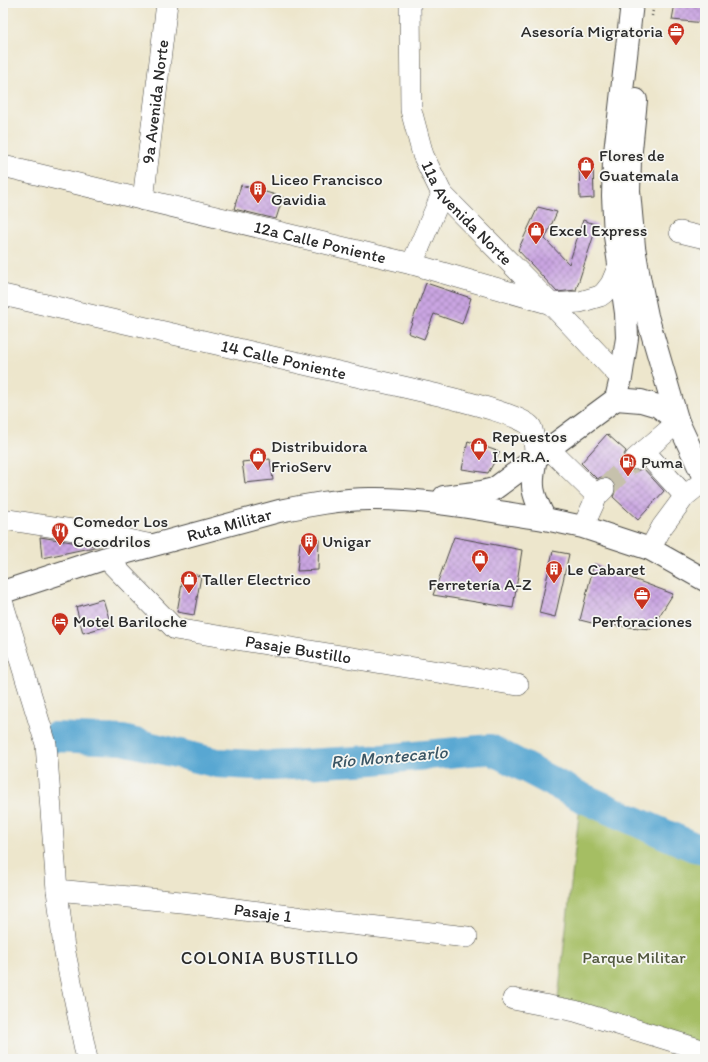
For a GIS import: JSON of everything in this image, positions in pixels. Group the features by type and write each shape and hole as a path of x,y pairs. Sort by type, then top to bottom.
{"main road":[{"path":"632,3 614,161 613,196 615,236 626,313 627,338 618,388 641,401 658,406 678,422"},
{"path":"645,3 630,160 629,191 634,248 642,295 678,422 705,480"},
{"name":"Ruta Militar","path":"415,500 482,492 494,489 542,454 618,388"},
{"path":"542,454 533,472 532,487 535,500 545,519"},
{"name":"Ruta Militar","path":"3,592 106,558 279,511 307,505 369,499 415,500 545,519 583,527 650,549 705,580"}],"street":[{"name":"9a Avenida Norte","path":"143,200 167,3"},
{"name":"11a Avenida Norte","path":"410,3 411,110 423,155 442,194 551,304 618,388"},
{"name":"12a Calle Poniente","path":"3,166 412,264 551,304 580,302 600,296 611,284 619,265"},
{"path":"412,264 442,194"},
{"path":"680,232 705,238"},
{"name":"14 Calle Poniente","path":"3,295 443,396 512,416 527,423 531,428 542,454"},
{"path":"678,422 639,455 684,496"},
{"path":"542,454 600,493 583,527"},
{"path":"650,549 662,527 684,496 705,480"},
{"path":"3,519 99,534 152,545"},
{"name":"Pasaje Bustillo","path":"106,558 175,629 518,685"},
{"path":"3,604 46,744 57,890 64,948 87,1059"},
{"name":"Pasaje 1","path":"57,890 191,902 334,922 467,937"},
{"path":"513,999 575,1011 705,1051"}],"green space":[{"name":"Parque Militar","path":"581,797 705,865 705,1051 557,1007"}],"building":[{"path":"675,3 705,3 705,23 672,20"},
{"name":"Flores de Guatemala","path":"579,162 593,162 594,198 580,199"},
{"name":"Liceo Francisco Gavidia","path":"241,185 283,197 276,219 234,209"},
{"name":"Excel Express","path":"538,207 557,212 545,239 569,264 583,220 597,225 576,290 557,292 518,250"},
{"path":"426,283 471,298 462,324 434,314 424,339 408,333"},
{"path":"607,434 626,451 623,461 626,467 637,471 643,468 664,491 638,520 613,497 616,486 612,480 607,477 597,479 581,463"},
{"name":"Repuestos I.M.R.A.","path":"468,441 500,452 488,473 462,469"},
{"name":"Distribuidora FrioServ","path":"270,459 273,480 245,483 242,462"},
{"name":"Comedor Los Cocodrilos","path":"40,537 97,546 99,546 42,558"},
{"name":"Ferretería A-Z","path":"454,537 522,550 513,608 433,595"},
{"name":"Unigar","path":"319,539 318,570 297,571 300,542"},
{"name":"Le Cabaret","path":"553,551 569,554 555,617 539,613"},
{"path":"594,564 673,594 651,629 596,624 580,620"},
{"name":"Taller Electrico","path":"184,573 201,576 194,615 177,612"},
{"path":"103,599 111,625 83,633 76,607"}],"waterway":[{"name":"Río Montecarlo","path":"53,737 123,740 217,763 272,766 373,760 490,749 581,797 694,847 705,849"}],"tunnel":[{"path":"604,489 635,459"}],"place":[{"name":"Asesoría Migratoria","path":"676,46"},
{"name":"Flores de Guatemala","path":"586,180"},
{"name":"Liceo Francisco Gavidia","path":"258,204"},
{"name":"Excel Express","path":"536,245"},
{"name":"Repuestos I.M.R.A.","path":"479,461"},
{"name":"Distribuidora FrioServ","path":"258,471"},
{"name":"Puma","path":"628,477"},
{"name":"Comedor Los Cocodrilos","path":"60,546"},
{"name":"Unigar","path":"309,556"},
{"name":"Ferretería A-Z","path":"480,573"},
{"name":"Le Cabaret","path":"554,584"},
{"name":"Taller Electrico","path":"189,594"},
{"name":"Perforaciones","path":"642,610"},
{"name":"Motel Bariloche","path":"60,636"}],"district":[{"name":"COLONIA BUSTILLO","path":"270,958"}]}
